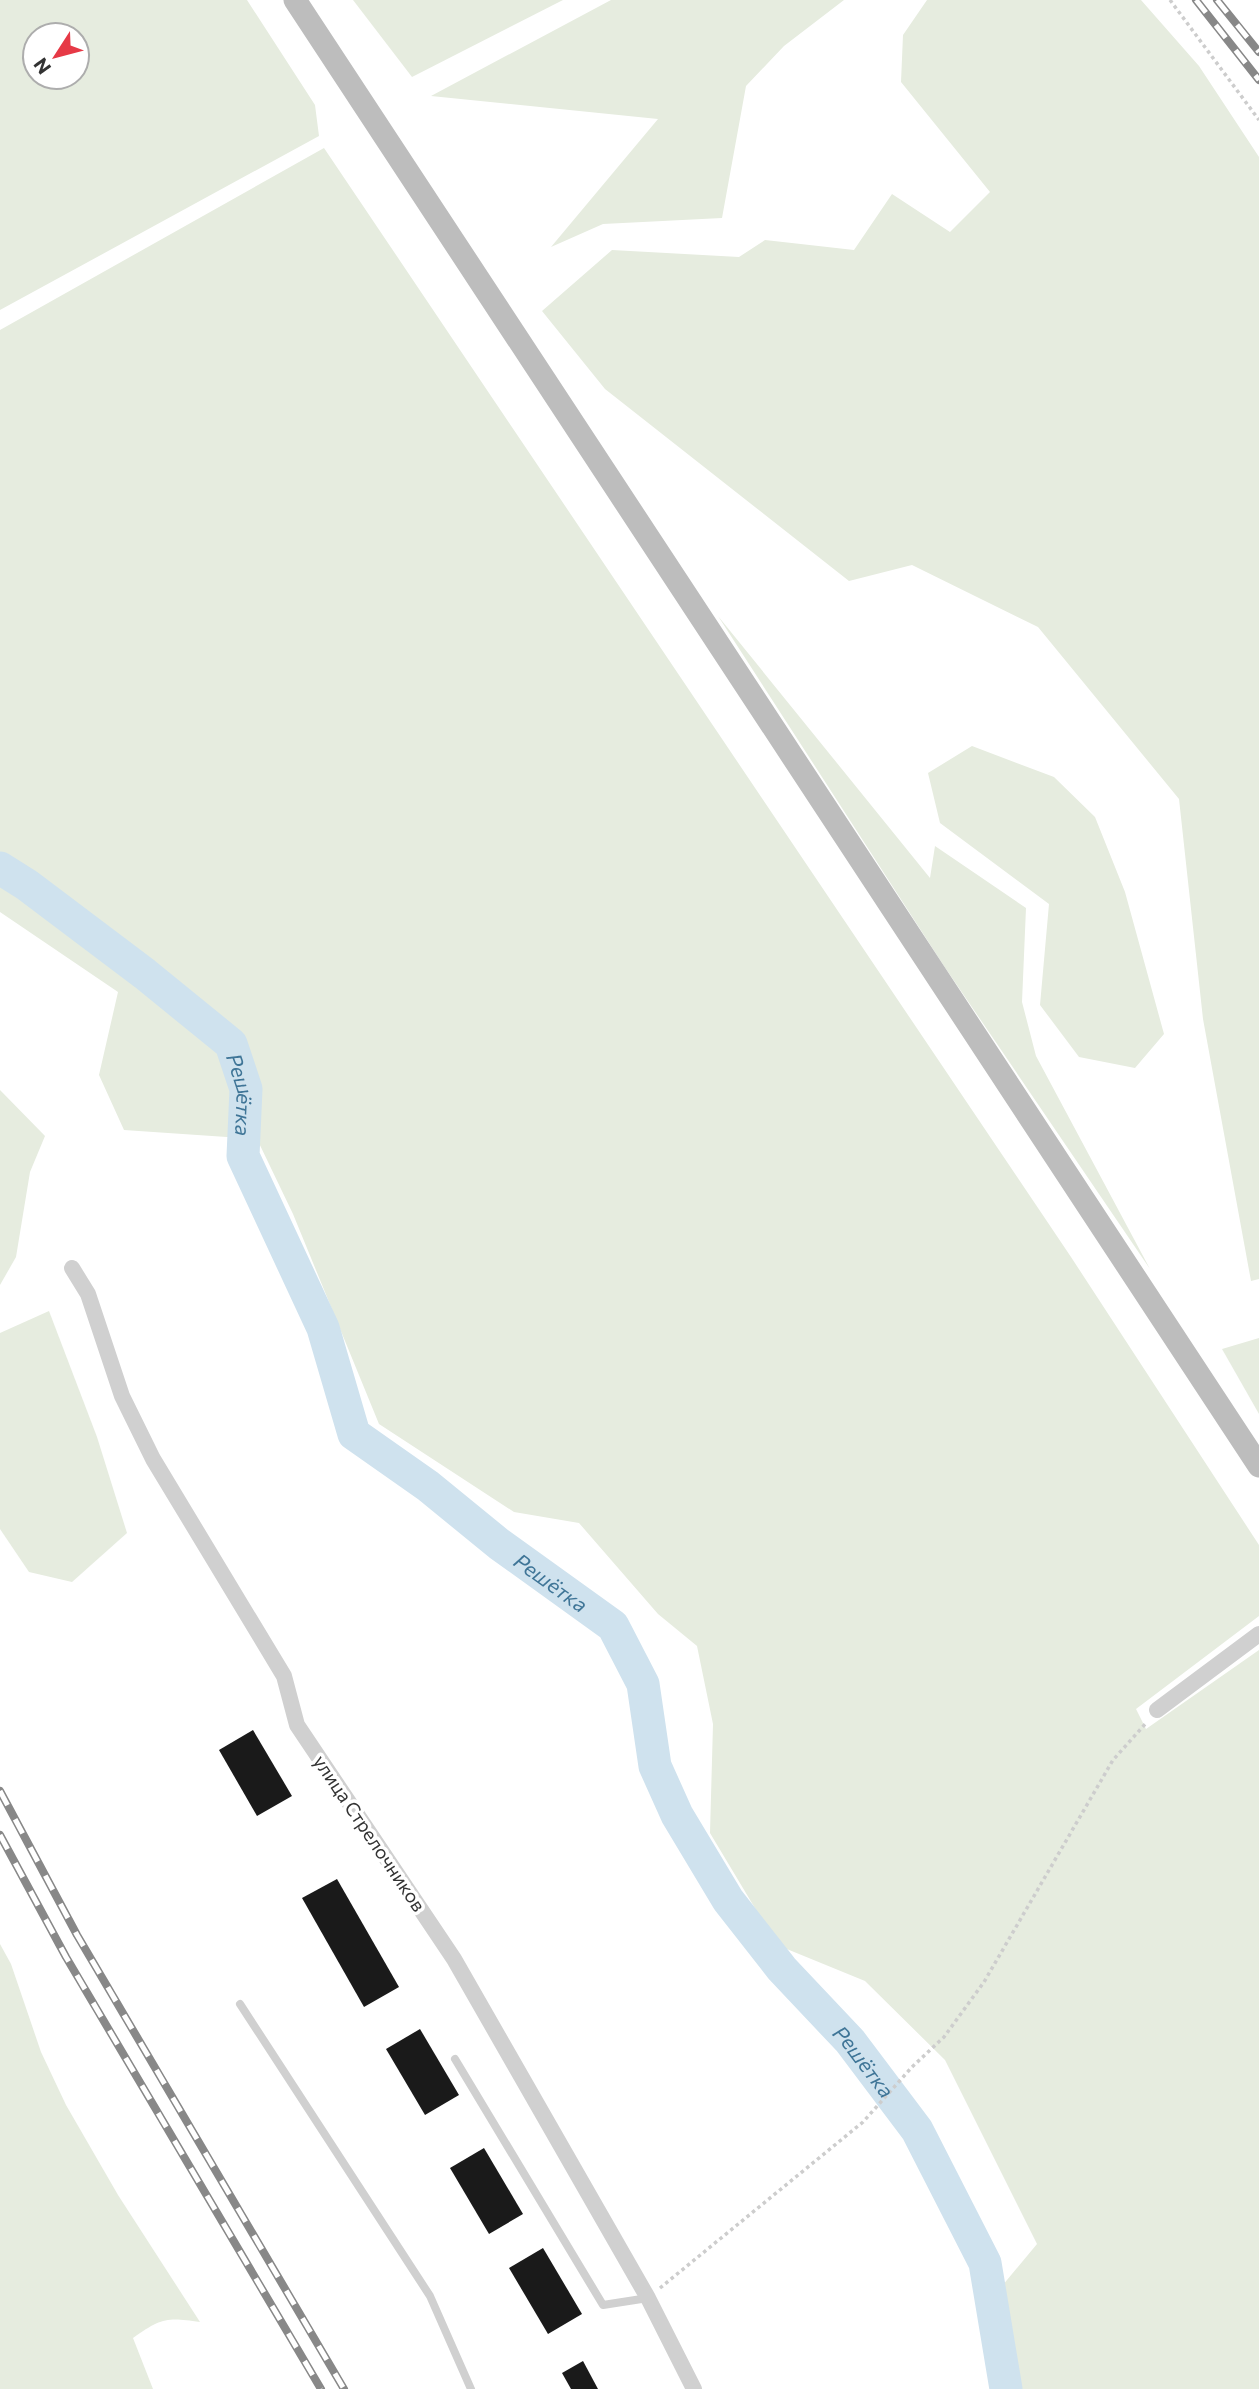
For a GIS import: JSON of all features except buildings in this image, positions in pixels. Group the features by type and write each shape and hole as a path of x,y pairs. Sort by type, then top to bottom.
{"street":[{"path":"295,0 1259,1466"},
{"name":"улица Стрелочников","path":"72,1268 88,1294 122,1396 132,1417 153,1459 284,1676 297,1725 454,1959 648,2298 694,2389"},
{"path":"1157,1710 1259,1634"}],"lane":[{"path":"240,2004 430,2296 471,2389"},
{"path":"455,2059 603,2305 648,2298"}],"path":[{"path":"1170,0 1259,120"},
{"path":"648,2298 863,2122 912,2067 944,2037 984,1982 1113,1760 1157,1710"}],"shaded area":[{"path":"0,0 247,0 315,105 319,136 0,310"},
{"path":"353,0 563,0 412,77"},
{"path":"611,0 844,0 784,46 746,86 722,218 603,224 551,247 658,119 431,96"},
{"path":"927,0 1141,0 1199,66 1259,157 1259,1279 1251,1281 1203,1019 1179,799 1038,627 912,565 849,581 605,389 542,311 612,250 739,257 765,240 854,250 892,194 950,232 990,192 901,82 903,35"},
{"path":"324,148 1071,1257 1259,1545 1259,1616 1136,1709 1146,1729 1259,1650 1259,2389 1015,2389 997,2292 1037,2244 945,2060 865,1981 777,1945 710,1833 713,1724 697,1646 658,1614 579,1523 514,1512 379,1424 293,1214 257,1139 124,1130 99,1075 118,992 0,912 0,330"},
{"path":"718,616 930,878 935,846 1026,908 1022,1002 1036,1056 1150,1269 944,966"},
{"path":"972,746 1054,777 1095,817 1125,892 1164,1034 1135,1068 1079,1057 1040,1005 1049,904 940,823 928,773"},
{"path":"0,1090 45,1136 30,1172 16,1257 0,1285"},
{"path":"49,1311 97,1437 127,1533 72,1582 29,1572 0,1529 0,1333"},
{"path":"1259,1338 1259,1414 1222,1349"},
{"path":"0,1944 11,1964 41,2052 66,2105 118,2195 200,2322 165,2321 151,2326 133,2338 153,2389 0,2389"}],"waterway":[{"name":"Решётка","path":"0,868 27,885 145,974 231,1044 246,1089 243,1156 323,1328 354,1434 428,1486 499,1544 613,1626 643,1684 655,1766 677,1815 728,1900 782,1969 850,2041 917,2130 985,2263 1006,2389"}],"railway":[{"path":"1196,0 1259,80"},
{"path":"1217,0 1259,52"},
{"path":"0,1791 77,1935 344,2389"},
{"path":"0,1835 66,1957 321,2389"}]}
